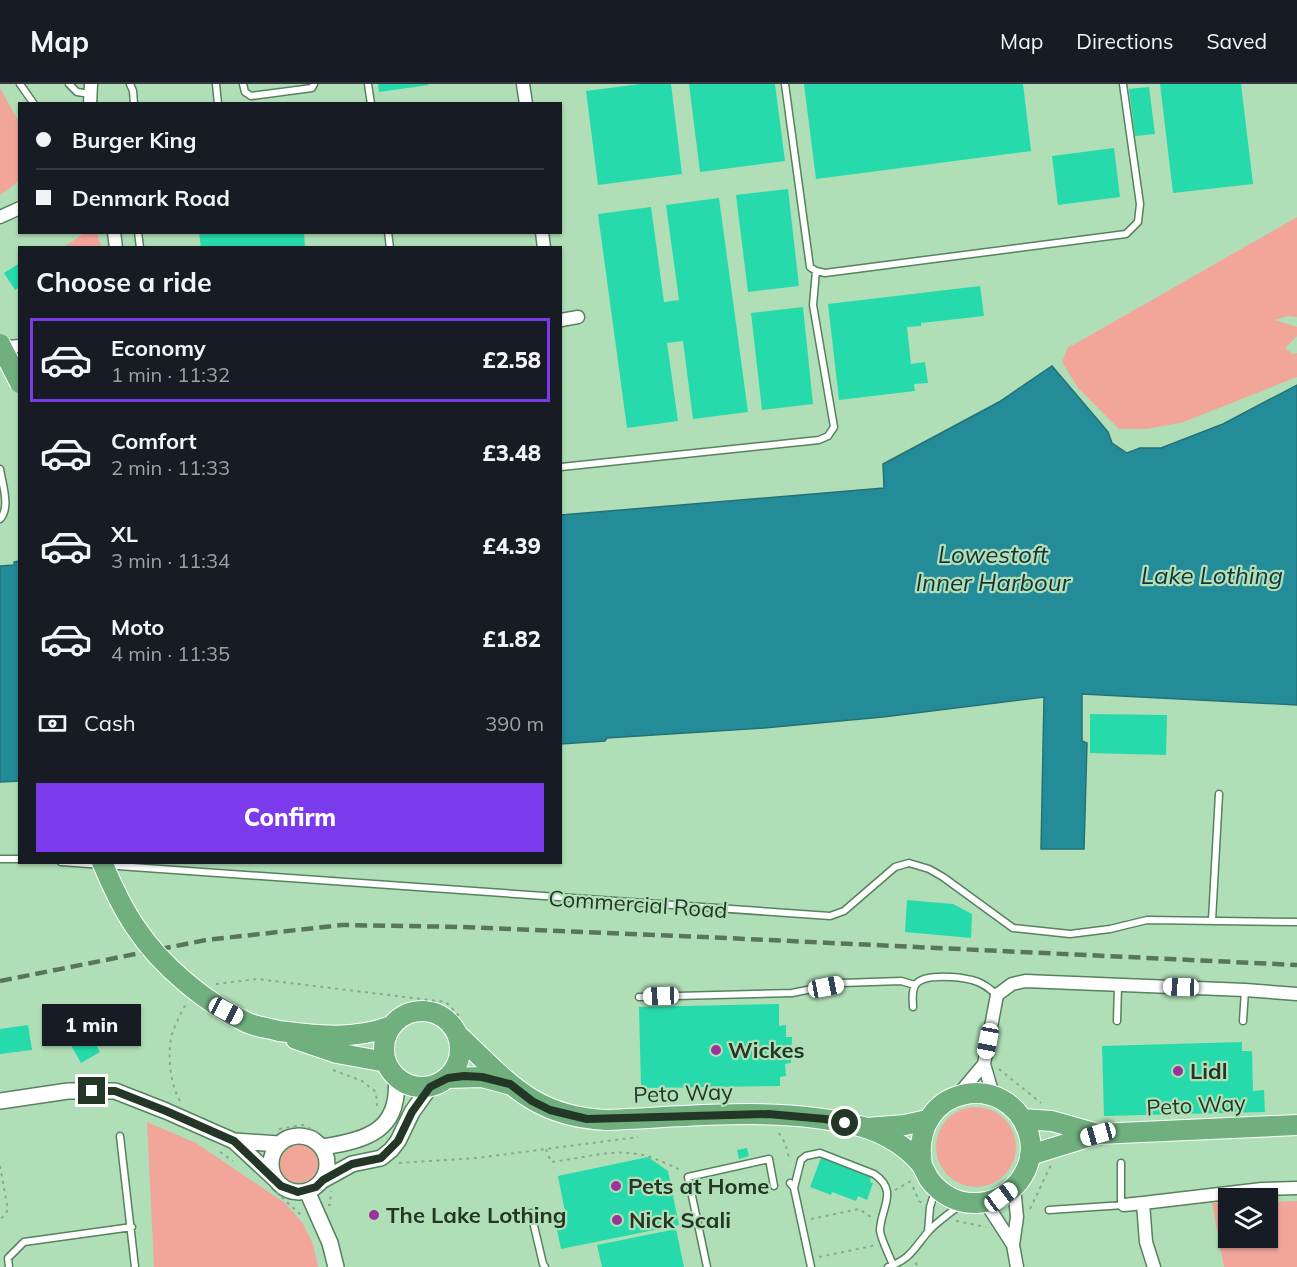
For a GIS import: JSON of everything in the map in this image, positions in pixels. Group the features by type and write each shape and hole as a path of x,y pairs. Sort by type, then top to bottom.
{"highway":[{"path":"7,347 18,377"},
{"path":"103,864 116,894 137,930 167,966 198,992 226,1011 250,1024 279,1031 308,1034 371,1034 391,1026"},
{"path":"279,1031 307,1044 391,1070 412,1086 439,1083 455,1070 460,1059 459,1036 445,1017 434,1012 410,1012 391,1026 385,1037 384,1049 391,1070"},
{"name":"Peto Way","path":"459,1036 510,1084 532,1101 550,1110 587,1119 768,1114 825,1119 866,1128 902,1146 915,1168"},
{"name":"Peto Way","path":"439,1083 482,1077 510,1084"},
{"path":"976,1092 993,1095 1010,1104 1022,1119 1030,1136 1030,1155 1025,1172 1014,1187 1001,1197 986,1203 955,1209 948,1197 915,1168 927,1120 941,1105 958,1095 976,1092"},
{"name":"Peto Way","path":"1022,1119 1052,1121 1098,1134"},
{"name":"Peto Way","path":"866,1128 905,1125 927,1120"},
{"name":"Peto Way","path":"1030,1155 1098,1134 1297,1125"}],"street":[{"path":"523,84 526,102"},
{"path":"0,218 18,209"},
{"path":"562,320 578,317"},
{"path":"993,1095 984,1064 997,995 1012,984 1025,981 1118,984 1297,994"},
{"path":"958,1095 984,1064"},
{"path":"323,1147 362,1139 385,1124 393,1113 397,1094 391,1070"},
{"path":"234,1141 273,1184 298,1192 307,1191 327,1184 352,1164 381,1158 391,1150 412,1112 439,1083"},
{"path":"0,1101 68,1091 115,1091 234,1141 279,1144"},
{"path":"273,1184 271,1161 279,1144 297,1135 316,1140 323,1147 328,1158 327,1184"},
{"path":"1014,1187 1017,1217 1013,1245 1017,1267"},
{"path":"1123,1205 1262,1189 1297,1188"},
{"path":"307,1191 330,1243 336,1267"},
{"path":"986,1203 1013,1245"},
{"path":"1143,1203 1146,1242 1154,1267"}],"lane":[{"path":"20,84 33,102"},
{"path":"69,84 77,92 90,94"},
{"path":"130,84 134,91 134,102"},
{"path":"216,84 219,102"},
{"path":"243,84 245,92 251,96 300,91 312,88 314,84"},
{"path":"368,84 371,102"},
{"path":"785,84 810,267 825,273 1126,234 1138,222 1140,204 1123,84"},
{"path":"562,467 819,440 828,436 834,427 813,304 816,271"},
{"path":"0,469 5,506 4,516 0,519"},
{"path":"1219,794 1212,920 1297,922"},
{"path":"0,859 18,859"},
{"name":"Commercial Road","path":"89,864 830,916 844,911 895,867 909,863 943,877 1013,928 1070,934 1110,929 1147,920 1212,920"},
{"path":"913,1007 912,993 915,985 922,980 936,977 974,980 997,995"},
{"path":"639,997 792,993 842,983 901,981 915,985"},
{"path":"1117,1020 1118,984"},
{"path":"1243,1021 1245,990"},
{"path":"120,1136 135,1267"},
{"path":"811,1267 792,1185 801,1160 806,1156 820,1153 882,1179 888,1195 880,1232 890,1266 915,1251 928,1232 955,1209"},
{"path":"707,1267 688,1177 769,1159 774,1186"},
{"path":"1049,1210 1123,1205 1121,1163"},
{"path":"928,1232 930,1207 936,1188"},
{"path":"531,1213 545,1267"},
{"path":"9,1267 8,1258 24,1242 132,1227"}],"path":[{"path":"984,1064 1003,1070 1050,1111 1052,1121"},
{"path":"777,1128 785,1143"},
{"path":"392,1164 477,1158 644,1136"},
{"path":"546,1148 551,1162 621,1151 646,1154 670,1166"},
{"path":"219,1151 238,1165"},
{"path":"1017,1217 1028,1215 1051,1165 1057,1158"},
{"path":"0,1166 8,1210 0,1220"},
{"path":"915,1168 919,1201 930,1207"},
{"path":"273,1184 302,1216 330,1205 327,1184"},
{"path":"808,1220 859,1209 882,1223"},
{"path":"955,1209 957,1222 990,1228 999,1222"},
{"path":"816,1258 872,1246 874,1240 883,1238"}],"shaded area":[{"path":"0,88 18,120 18,182 0,195"},
{"path":"1297,217 1297,317 1288,316 1275,320 1297,327 1297,336 1285,348 1293,354 1297,353 1297,377 1181,423 1146,429 1119,429 1078,388 1062,362 1068,347"},
{"path":"83,234 97,234 101,246 65,246"},
{"path":"976,1107 991,1110 1004,1119 1013,1132 1016,1147 1013,1162 1004,1175 991,1184 976,1187 961,1184 948,1175 939,1162 936,1147 939,1132 948,1119 961,1110"},
{"path":"147,1122 196,1143 285,1203 302,1222 313,1244 318,1267 154,1267"},
{"path":"299,1145 312,1151 318,1164 312,1177 299,1183 286,1177 280,1164 286,1151"},
{"path":"1297,1201 1297,1267 1224,1267 1220,1248 1278,1248 1278,1202"},
{"path":"1212,1203 1218,1203 1218,1235"}],"water":[{"name":"Lowestoft Inner Harbour","path":"1052,366 1108,432 1112,443 1127,453 1140,448 1161,448 1223,424 1297,385 1297,705 1082,694 1082,741 1087,743 1084,849 1041,849 1044,697 883,717 764,728 607,738 605,741 562,744 562,515 884,488 883,464 999,402"},
{"path":"18,561 18,781 0,782 0,566 14,565 14,562"}],"building":[{"path":"378,84 428,84 429,85 379,92"},
{"path":"640,84 671,84 682,174 598,185 586,91"},
{"path":"689,84 775,84 785,161 700,172"},
{"path":"804,84 1023,84 1031,151 816,179"},
{"path":"1160,84 1241,84 1253,184 1173,193"},
{"path":"1149,87 1155,134 1135,136 1129,89"},
{"path":"1114,148 1120,197 1058,205 1052,156"},
{"path":"788,189 799,286 748,292 736,195"},
{"path":"719,198 748,412 693,419 683,341 667,343 678,421 627,428 598,214 651,207 664,302 679,300 666,205"},
{"path":"199,234 304,234 305,246 201,246"},
{"path":"18,264 18,288 15,290 4,273"},
{"path":"980,286 984,316 921,323 921,326 907,327 911,364 925,362 928,383 914,384 915,391 839,400 828,304"},
{"path":"803,307 813,404 762,410 751,313"},
{"path":"1090,714 1167,715 1166,755 1090,753"},
{"path":"907,900 953,904 972,914 971,938 905,932"},
{"name":"Wickes","path":"779,1004 779,1026 786,1025 786,1037 792,1037 791,1063 785,1064 786,1076 780,1077 780,1086 641,1088 639,1007"},
{"path":"28,1025 32,1050 0,1054 0,1029"},
{"path":"86,1027 100,1052 81,1063 67,1038"},
{"name":"Lidl","path":"1242,1042 1242,1051 1252,1051 1253,1091 1264,1090 1265,1112 1104,1116 1102,1046"},
{"path":"747,1148 749,1156 739,1159 737,1150"},
{"path":"648,1157 668,1171 679,1225 561,1249 554,1215 565,1212 558,1176"},
{"path":"821,1158 871,1177 870,1182 873,1183 867,1200 858,1196 856,1201 810,1187"},
{"path":"676,1229 684,1267 602,1267 597,1245"}],"railway":[{"path":"0,981 206,940 342,925 462,927 705,937 1297,965"}],"place":[{"name":"Wickes","path":"716,1050"},
{"name":"Lidl","path":"1178,1071"},
{"name":"Pets at Home","path":"616,1186"},
{"name":"The Lake Lothing","path":"374,1215"},
{"name":"Nick Scali","path":"617,1220"}],"route":[{"path":"92,1091 115,1091 234,1141 281,1186 298,1192 316,1187 323,1180 352,1164 381,1158 398,1141 412,1112 430,1087 448,1078 482,1077 510,1084 532,1101 550,1110 587,1119 768,1114 845,1123"}],"water label":[{"name":"Lake Lothing","path":"1212,575"}]}
